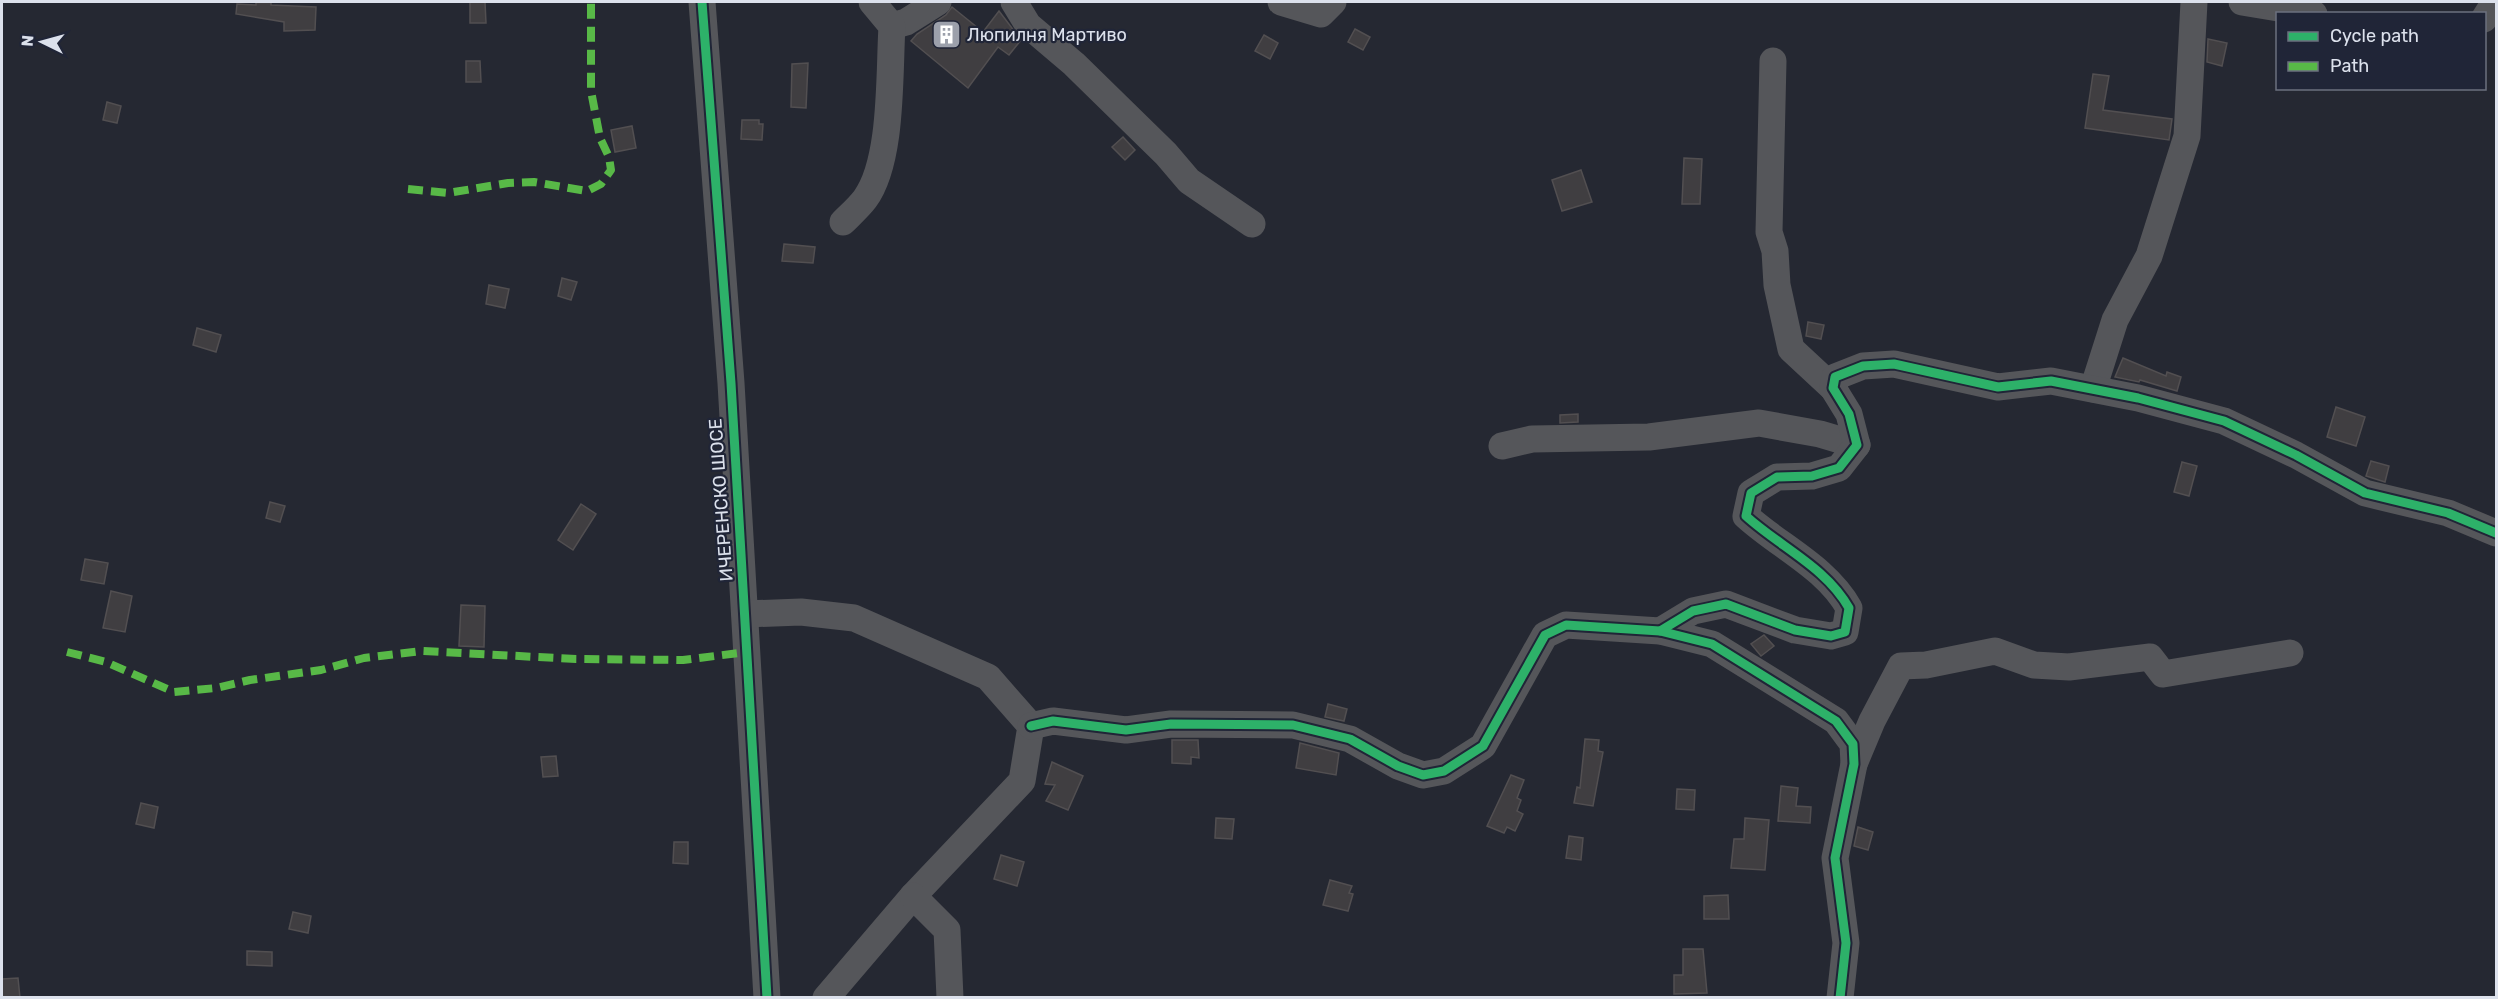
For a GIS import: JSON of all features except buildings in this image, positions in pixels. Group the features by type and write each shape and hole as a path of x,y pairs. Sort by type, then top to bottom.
{"street":[{"name":"ИЧЕРЕНСКО ШОСЕ","path":"702,2 745,614 767,998"},
{"path":"843,222 866,198 881,159 887,119 892,26 872,2"},
{"path":"892,26 906,22 938,2"},
{"path":"997,2 1004,2"},
{"path":"1014,2 1028,25 1074,64 1166,154 1189,181 1252,224"},
{"path":"1281,2 1321,14 1333,2"},
{"path":"2094,389 2115,320 2149,256 2187,136 2194,2"},
{"path":"2242,2 2302,12"},
{"path":"2486,16 2495,2"},
{"path":"1773,61 1769,232 1775,251 1778,285 1791,349 1833,388 1849,414 1857,445"},
{"path":"1833,388 1835,377 1845,373 1863,366 1894,364 1998,387 2051,381 2138,398 2224,421 2296,455 2365,493 2448,513 2496,533"},
{"path":"1502,446 1532,439 1649,437 1760,423 1820,434 1857,445"},
{"path":"1660,631 1694,611 1726,604 1795,630 1831,636 1845,632 1850,608 1841,593 1808,562 1772,539 1746,516 1751,493 1777,477 1812,476 1839,468 1857,445"},
{"path":"745,614 801,612 854,618 988,677 1031,726"},
{"path":"1031,726 1053,721 1126,730 1171,724 1293,725 1350,738 1398,766 1423,775 1444,771 1483,746 1545,635 1566,625 1660,631 1712,644 1836,721 1853,744 1854,764"},
{"path":"1840,998 1846,943 1835,858 1854,764 1872,721 1901,666 1926,665 1995,651 2034,665 2069,668 2150,657 2163,674 2290,653"},
{"path":"826,998 913,896 1022,781 1031,726"},
{"path":"913,896 947,930 950,998"}],"marked path":[{"path":"408,189 448,193 508,183 534,182 587,191 601,184 611,170 609,157 600,138 591,91 591,2"},
{"path":"67,652 106,662 174,692 216,688 250,680 321,670 364,658 422,651 576,659 683,660 747,652"}],"cycle path":[{"path":"702,2 731,383 767,998"},
{"path":"1660,631 1693,611 1726,604 1795,630 1831,636 1845,632 1849,608 1828,581 1802,558 1746,516 1751,493 1777,477 1812,476 1839,468 1857,445 1849,414 1833,388 1835,377 1863,366 1894,364 1998,387 2051,381 2138,398 2224,421 2296,455 2365,493 2448,513 2496,533"},
{"path":"1031,726 1053,721 1126,730 1171,724 1293,725 1350,739 1398,766 1423,775 1444,771 1483,746 1545,635 1566,625 1660,631 1712,644 1836,721 1853,744 1854,764 1835,858 1846,943 1840,998"}],"place":[{"name":"Люпилня Мартиво","path":"946,35"}]}
